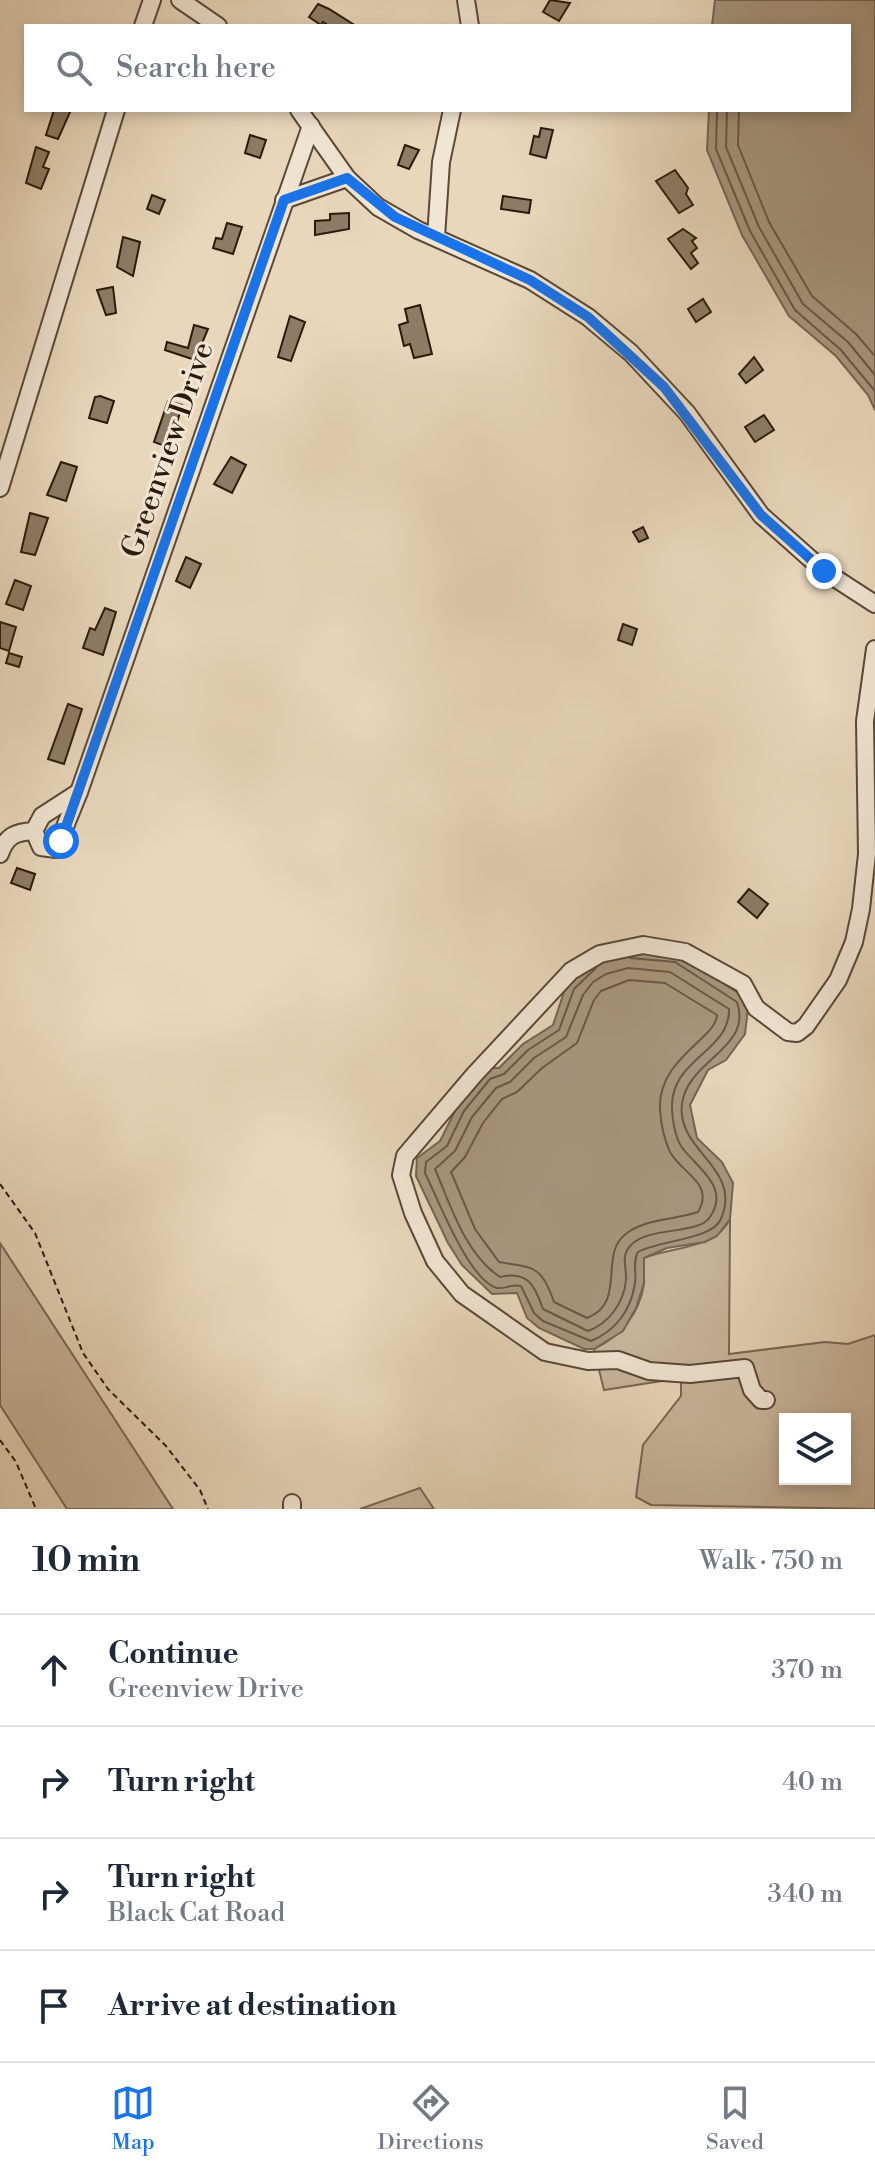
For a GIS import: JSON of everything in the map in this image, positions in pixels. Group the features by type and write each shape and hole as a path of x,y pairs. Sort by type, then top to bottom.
{"street":[{"path":"144,24 152,0"},
{"path":"180,0 215,24"},
{"path":"466,0 470,24"},
{"path":"0,488 115,112"},
{"path":"300,112 347,178 378,207 530,280 612,337 687,413 761,515 824,571 875,604"},
{"path":"436,237 441,162 452,112"},
{"name":"Greenview Drive","path":"34,831 41,847 56,849 79,792 311,126"},
{"path":"284,200 347,178"},
{"path":"766,1400 761,1400 752,1390 745,1368 690,1374 649,1371 618,1360 588,1361 545,1352 462,1294 435,1261 413,1213 401,1175 405,1156 474,1075 571,971 600,954 643,945 685,952 743,984 756,1008 788,1032 797,1033 806,1026 838,980 854,942 861,909 867,854 865,721 875,649"},
{"path":"0,854 4,842 16,832 34,831 42,816 79,792"}],"path":[{"path":"0,1184 35,1233 83,1353 108,1389 166,1446 200,1490 208,1509"},
{"path":"0,1440 16,1462 36,1509"}],"shaded area":[{"path":"730,1219 729,1354 825,1342 848,1344 875,1335 875,1509 651,1505 636,1497 643,1445 681,1396 681,1378 604,1390 594,1349 612,1338 633,1315 644,1284 644,1258 692,1246 714,1236"},
{"path":"0,1243 173,1509 67,1509 0,1405"},
{"path":"420,1488 434,1509 360,1509"}],"water":[{"path":"715,0 875,0 875,410 868,395 836,356 789,316 742,235 707,150 709,112 851,112 851,24 712,24"},
{"path":"625,950 679,955 743,996 748,1008 745,1034 726,1060 708,1070 690,1105 697,1138 722,1162 733,1183 730,1219 717,1236 705,1242 667,1248 644,1258 644,1283 636,1308 623,1331 594,1349 584,1349 539,1328 527,1318 517,1293 492,1294 462,1265 416,1176 417,1158 440,1141 457,1107 490,1068 499,1068 523,1044 553,1025 566,986 581,969"}],"building":[{"path":"550,0 570,3 559,21 543,12"},
{"path":"318,4 353,24 320,24 309,17"},
{"path":"53,112 70,112 58,139 46,135"},
{"path":"541,128 553,130 546,158 530,154 534,136 539,137"},
{"path":"250,135 266,140 260,158 245,153"},
{"path":"405,145 419,150 409,169 398,165"},
{"path":"36,147 49,152 43,167 49,169 41,189 26,183"},
{"path":"675,170 688,188 686,194 693,205 679,213 656,181"},
{"path":"152,195 165,200 159,214 147,209"},
{"path":"503,196 531,200 529,213 501,209"},
{"path":"349,213 349,229 315,235 315,221 330,220 330,214"},
{"path":"227,223 242,227 233,254 213,248 216,238 222,239"},
{"path":"683,229 696,238 692,241 697,248 691,253 698,263 691,269 668,239"},
{"path":"123,237 140,242 133,276 117,267"},
{"path":"113,287 116,313 106,315 97,290"},
{"path":"703,299 711,312 696,322 688,309"},
{"path":"420,305 432,354 414,358 410,344 404,346 399,325 408,322 405,309"},
{"path":"290,316 305,322 291,361 278,357"},
{"path":"194,325 208,329 195,360 165,350 167,342 188,348"},
{"path":"754,357 763,370 746,383 739,374"},
{"path":"95,397 114,401 107,423 89,418"},
{"path":"168,401 182,405 170,448 154,442"},
{"path":"764,415 774,430 755,442 745,427"},
{"path":"231,457 246,465 232,493 214,484"},
{"path":"61,462 77,467 66,501 47,495"},
{"path":"30,513 48,518 35,555 21,552"},
{"path":"643,527 648,538 639,542 633,532"},
{"path":"186,557 201,564 190,588 176,581"},
{"path":"15,580 31,586 23,610 6,604"},
{"path":"105,608 116,612 103,655 83,648 90,628 95,630"},
{"path":"0,622 16,627 9,651 0,648"},
{"path":"623,624 637,629 632,645 618,640"},
{"path":"9,653 22,657 19,667 6,663"},
{"path":"68,704 82,709 64,764 48,759"},
{"path":"17,868 35,874 30,890 11,883"},
{"path":"749,889 768,904 757,918 738,902"}],"route":[{"path":"61,841 284,200 311,189 347,178 378,207 395,217 530,280 588,317 631,353 687,413 761,515 824,571"}]}
